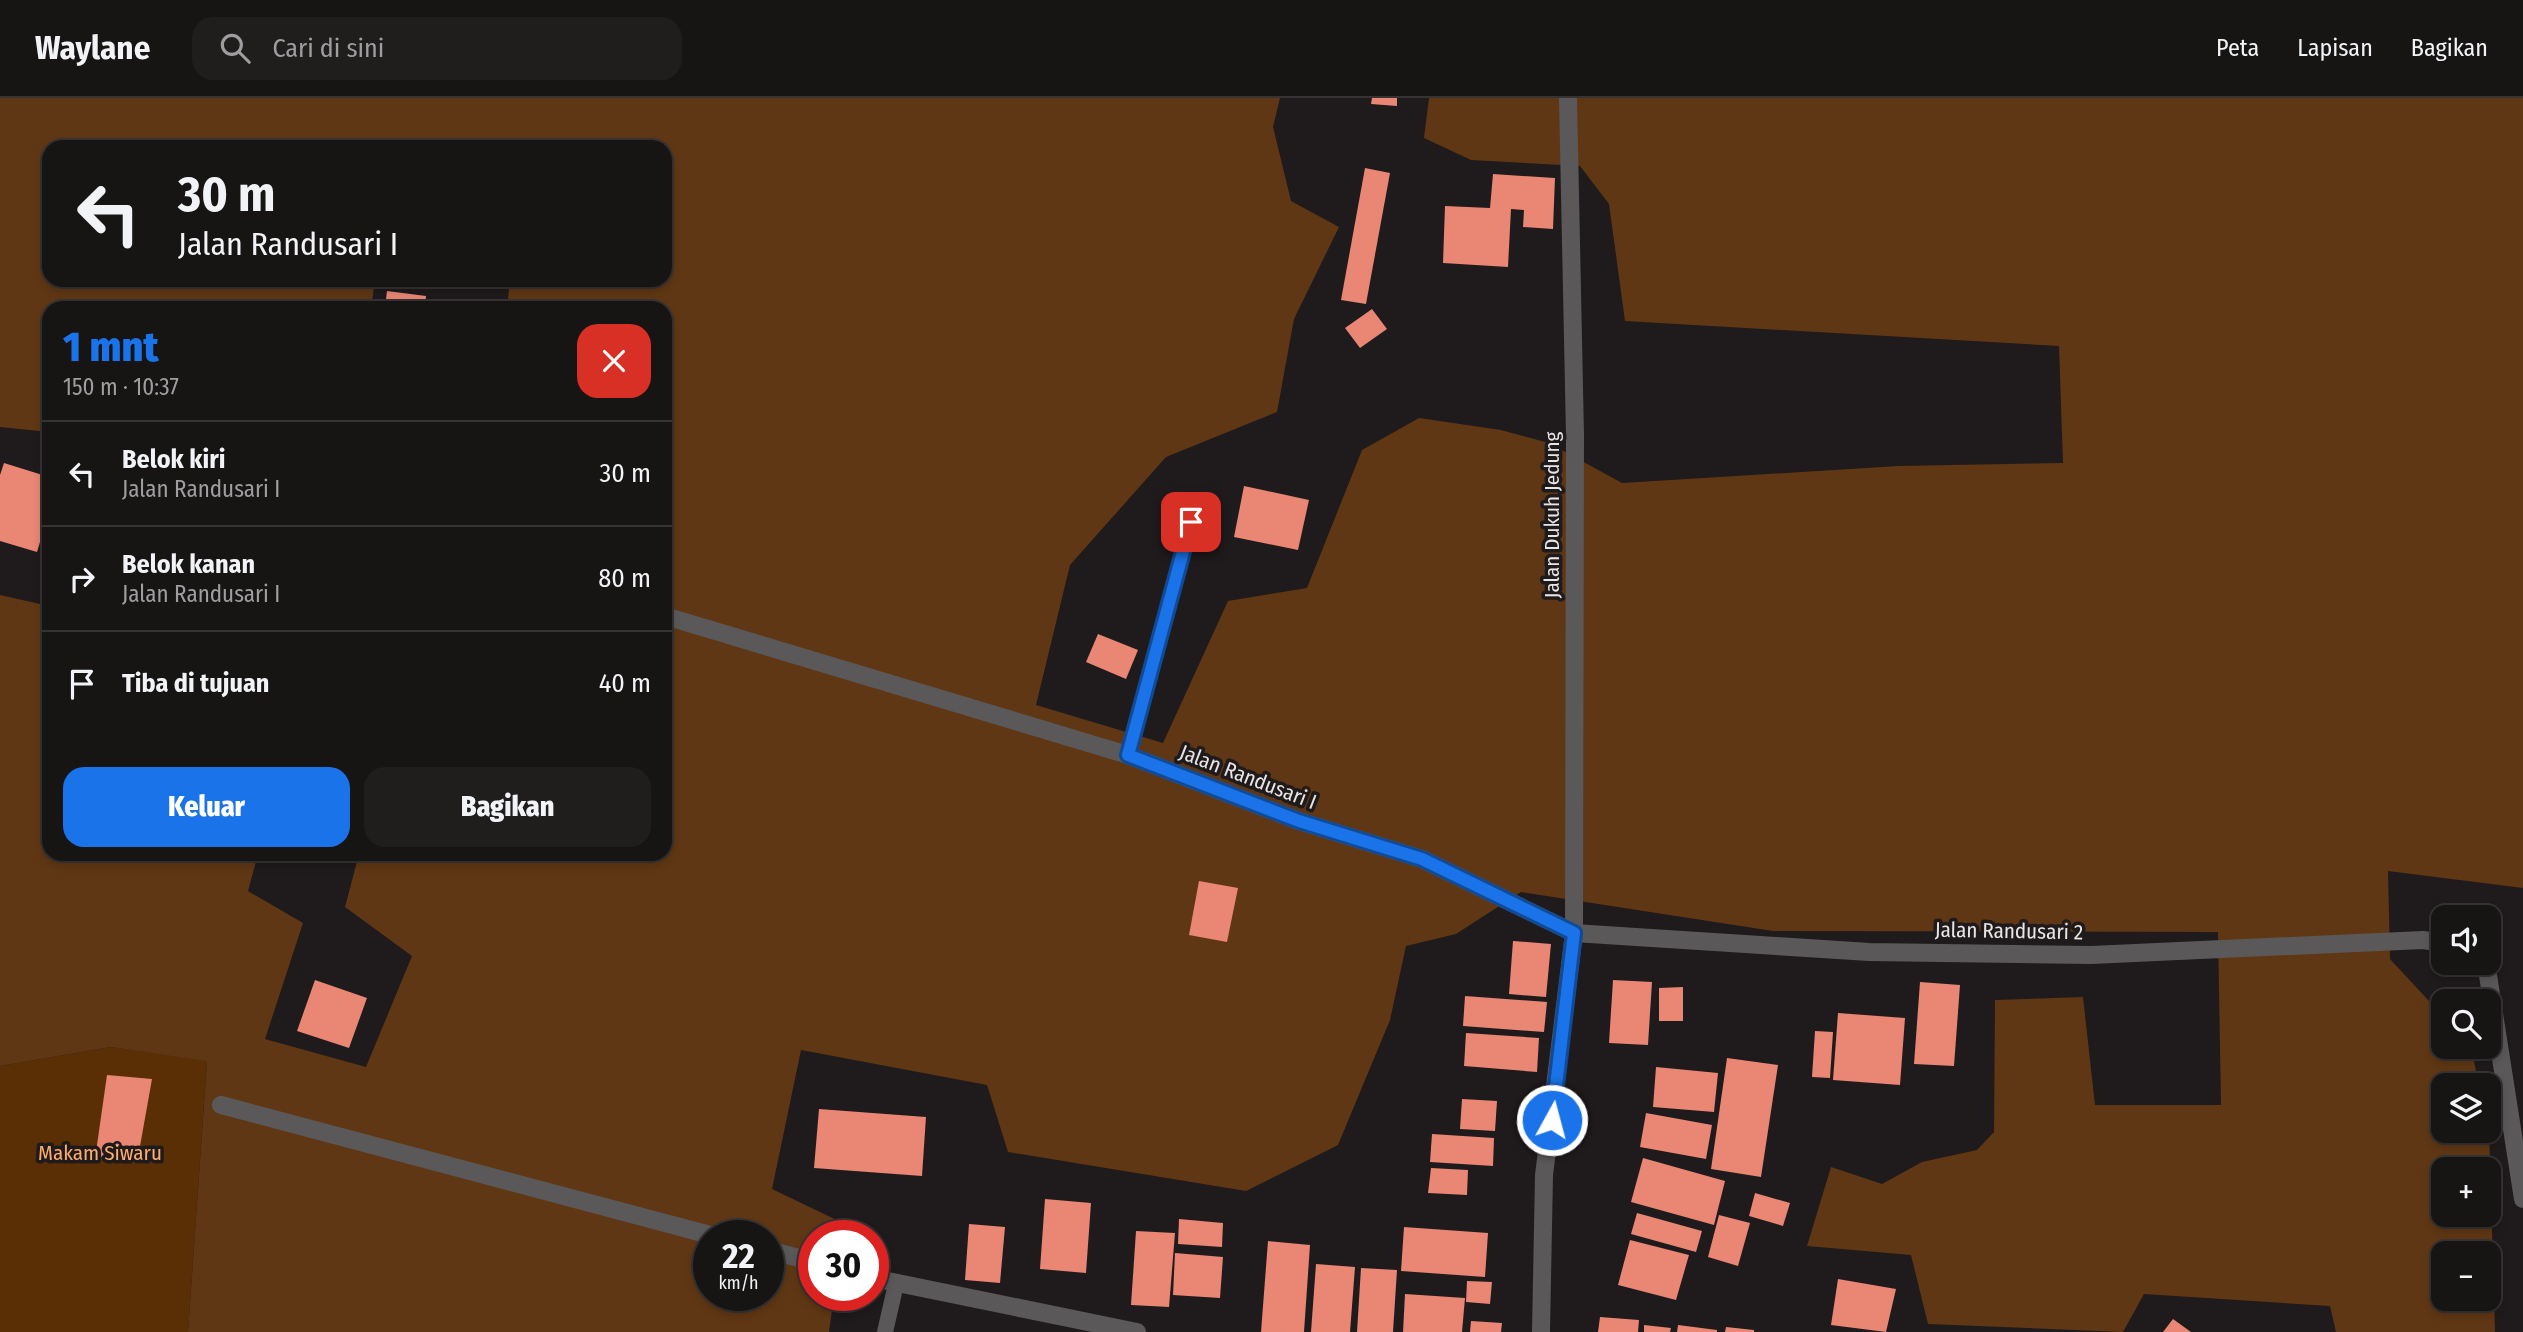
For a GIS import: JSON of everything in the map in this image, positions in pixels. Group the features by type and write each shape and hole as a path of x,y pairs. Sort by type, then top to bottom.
{"street":[{"name":"Jalan Dukuh Jedung","path":"1541,1332 1544,1175 1574,933 1575,435 1568,98"},
{"name":"Jalan Randusari I","path":"672,618 1128,755 1299,821 1422,859 1574,933"},
{"name":"Jalan Randusari 2","path":"1574,933 1869,952 2091,955 2431,941"},
{"path":"2488,975 2523,1199"},
{"path":"221,1105 693,1230"},
{"path":"889,1282 1137,1332"}],"lane":[{"path":"1128,755 1191,522"},
{"path":"885,1332 896,1284"}],"green space":[{"name":"Makam Siwaru","path":"111,1047 207,1060 188,1332 0,1332 0,1066"}],"shaded area":[{"path":"0,98 1280,98 1273,127 1291,201 1339,227 1294,319 1277,412 1166,457 1070,565 1036,705 1163,743 1228,601 1307,588 1362,450 1419,418 1501,430 1549,443 1622,483 1898,466 2063,463 2059,346 1625,321 1609,204 1580,166 1471,160 1424,138 1429,98 2523,98 2523,888 2388,871 2390,959 2431,1003 2431,1059 2474,1059 2476,1073 2431,1073 2431,1143 2489,1143 2490,1157 2431,1157 2431,1227 2492,1227 2492,1241 2431,1241 2431,1311 2494,1311 2495,1332 2336,1332 2330,1306 2144,1294 2123,1332 1928,1324 1911,1255 1807,1246 1831,1167 1882,1184 1922,1162 1977,1150 1994,1132 1995,1000 2083,997 2095,1105 2221,1105 2218,932 1773,931 1521,892 1456,934 1406,946 1390,1020 1338,1145 1246,1191 1008,1152 987,1085 801,1050 772,1189 837,1220 798,1220 798,1311 832,1311 829,1332 188,1332 207,1061 111,1047 0,1066 0,595 42,604 42,861 256,861 248,891 303,923 265,1039 366,1067 412,956 345,907 357,861 672,861 672,301 508,301 509,287 672,287 672,140 42,140 42,287 374,287 372,301 42,301 42,431 0,427"}],"building":[{"path":"1372,98 1397,98 1397,106 1371,104"},
{"path":"1365,168 1390,173 1366,304 1341,300"},
{"path":"1493,174 1555,178 1553,229 1523,227 1524,210 1511,209 1508,267 1443,263 1445,206 1490,208"},
{"path":"387,291 426,296 426,301 386,301"},
{"path":"1372,309 1387,329 1360,348 1345,328"},
{"path":"4,463 42,475 42,535 37,552 0,541 0,475"},
{"path":"1244,486 1309,500 1298,550 1234,537"},
{"path":"1098,634 1138,650 1126,679 1086,662"},
{"path":"1199,881 1238,888 1227,942 1189,935"},
{"path":"1513,941 1551,944 1546,997 1509,994"},
{"path":"315,980 367,998 349,1048 297,1031"},
{"path":"1613,980 1652,982 1648,1045 1609,1043"},
{"path":"1920,982 1960,985 1954,1066 1914,1064"},
{"path":"1683,987 1683,1021 1659,1021 1659,988"},
{"path":"1465,996 1547,1002 1544,1032 1463,1026"},
{"path":"1838,1013 1905,1018 1900,1085 1833,1080"},
{"path":"1815,1031 1833,1032 1830,1078 1812,1077"},
{"path":"1466,1033 1539,1038 1537,1072 1464,1066"},
{"path":"1727,1058 1778,1065 1761,1177 1711,1169"},
{"path":"1656,1067 1718,1073 1714,1112 1653,1107"},
{"path":"107,1075 152,1079 137,1163 95,1159"},
{"path":"1462,1099 1497,1101 1495,1131 1460,1129"},
{"path":"819,1109 926,1117 922,1176 814,1168"},
{"path":"1646,1113 1712,1125 1706,1159 1640,1147"},
{"path":"1432,1134 1494,1138 1493,1166 1430,1162"},
{"path":"1643,1158 1725,1181 1714,1225 1631,1202"},
{"path":"1431,1168 1468,1170 1467,1195 1428,1193"},
{"path":"1755,1193 1790,1203 1783,1226 1749,1216"},
{"path":"1045,1199 1091,1203 1086,1273 1040,1269"},
{"path":"1637,1213 1702,1231 1696,1252 1631,1234"},
{"path":"1719,1215 1750,1223 1738,1266 1708,1257"},
{"path":"1179,1219 1223,1223 1222,1247 1178,1244"},
{"path":"969,1224 1005,1227 1000,1283 965,1280"},
{"path":"1404,1227 1488,1233 1485,1277 1401,1271"},
{"path":"1136,1231 1175,1233 1169,1307 1131,1305"},
{"path":"1630,1240 1689,1255 1676,1300 1618,1285"},
{"path":"1268,1241 1310,1245 1304,1332 1261,1332"},
{"path":"1175,1253 1223,1257 1220,1298 1173,1295"},
{"path":"1316,1264 1355,1267 1350,1332 1311,1332"},
{"path":"1361,1268 1397,1270 1393,1332 1357,1332"},
{"path":"1838,1279 1896,1289 1886,1332 1831,1325"},
{"path":"1467,1281 1492,1282 1490,1304 1466,1302"},
{"path":"1405,1294 1465,1298 1462,1332 1403,1332"},
{"path":"1600,1317 1639,1320 1638,1332 1598,1332"},
{"path":"2173,1319 2191,1332 2163,1332"},
{"path":"1471,1321 1502,1323 1501,1332 1470,1332"},
{"path":"1644,1325 1671,1328 1670,1332 1644,1332"},
{"path":"1678,1325 1717,1330 1717,1332 1677,1332"},
{"path":"1726,1327 1754,1330 1754,1332 1725,1332"}],"route":[{"path":"1191,522 1128,755 1299,821 1422,859 1574,933 1552,1120"}]}
